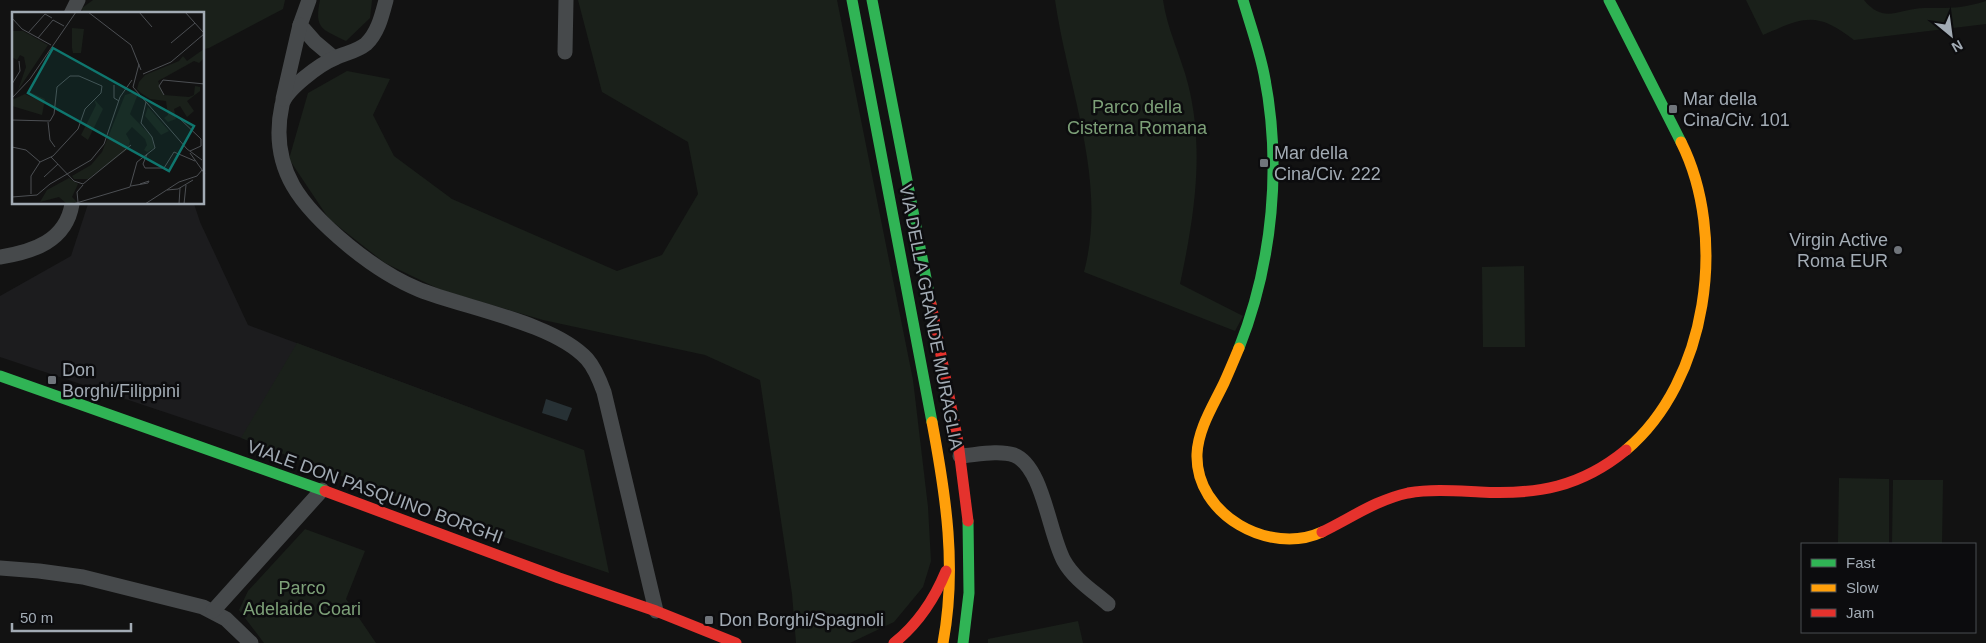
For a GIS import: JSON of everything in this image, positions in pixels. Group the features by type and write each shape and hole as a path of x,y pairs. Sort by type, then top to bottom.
{"street":[{"path":"71,12 78,0"},
{"path":"309,0 290,61 282,102 278,142 292,186 308,208 333,233 378,268 402,282 430,294 544,332 573,347 591,365 604,392 656,611"},
{"path":"282,102 300,82 334,58 354,52 366,43 376,29 386,0"},
{"path":"565,52 566,0"},
{"name":"VIA DELLA GRANDE MURAGLIA","path":"852,0 936,433 948,519 950,561 949,602 943,643"},
{"name":"VIA DELLA GRANDE MURAGLIA","path":"872,0 960,456 968,514 970,564 968,608 963,643"},
{"path":"1243,0 1264,75 1270,112 1272,172 1268,233 1261,281 1248,324 1200,434 1198,469 1210,496 1231,520 1248,531 1269,538 1296,541 1319,534 1370,505 1404,494 1440,490 1506,494 1533,492 1573,482 1597,472 1627,450 1650,426 1669,398 1686,360 1696,329 1706,283 1705,232 1697,186 1689,160 1608,0"},
{"path":"300,25 315,42 334,58"},
{"path":"0,257 24,252 48,242 65,226 72,205"},
{"name":"VIALE DON PASQUINO BORGHI","path":"0,376 322,490 558,578 656,611 736,643"},
{"path":"960,456 1004,454 1024,461 1038,483 1053,534 1064,562 1080,580 1108,604"},
{"path":"213,611 322,490"},
{"path":"894,643 912,627 931,602 950,561"},
{"path":"0,568 50,572 92,579 213,611 230,623 252,643"}],"shaded area":[{"path":"88,205 194,205 200,222 248,325 474,409 498,535 242,438 0,357 0,296 71,256"},
{"path":"546,399 572,408 567,421 542,413"}],"green space":[{"path":"93,0 285,0 283,9 205,49 205,12 83,12 82,8"},
{"path":"320,0 372,0 370,18 346,41 331,34 319,23 318,10"},
{"path":"578,0 837,0 913,380 928,507 931,561 923,587 894,622 850,643 796,643 792,594 760,380 705,355 543,320 441,290 385,263 329,219 289,159 308,93 347,71 390,79 373,115 394,156 452,199 617,271 662,255 698,194 688,142 602,92"},
{"name":"Parco della Cisterna Romana","path":"1055,0 1163,0 1188,84 1196,134 1196,184 1190,234 1180,284 1243,316 1235,331 1084,272 1090,238 1089,170"},
{"path":"1746,0 1864,0 1871,8 1885,14 1925,8 1962,7 1986,1 1986,24 1854,40 1830,24 1810,20 1790,24 1763,35"},
{"path":"1524,266 1525,347 1483,347 1482,267"},
{"path":"297,343 584,450 609,573 498,535 241,438"},
{"path":"1839,478 1889,479 1889,543 1838,543"},
{"path":"1893,480 1943,480 1942,543 1892,543"},
{"name":"Parco Adelaide Coari","path":"305,529 365,551 346,599 376,643 264,643 239,610 248,591"},
{"path":"1078,621 1083,643 988,643 988,639"}],"traffic: fast":[{"path":"852,0 932,422"},
{"path":"872,0 931,304"},
{"path":"1239,348 1260,282 1267,247 1273,178 1269,108 1264,74 1243,0"},
{"path":"1609,0 1681,142"},
{"path":"0,376 325,491"},
{"path":"963,643 969,593 968,521"}],"traffic: slow":[{"path":"1626,450 1654,421 1676,386 1692,347 1702,305 1706,263 1704,220 1695,179 1681,142"},
{"path":"1239,348 1207,418 1198,445 1197,454 1200,476 1208,495 1222,512 1239,525 1259,534 1280,539 1302,538 1322,532"},
{"path":"932,422 942,477 948,532 949,587 943,643"}],"traffic: jam":[{"path":"931,304 958,442 968,521"},
{"path":"1322,532 1385,500 1408,493 1435,491 1501,493 1539,490 1557,486 1592,473 1626,450"},
{"path":"325,491 559,578 656,611 736,643"},
{"path":"894,643 918,620 936,592 946,571"}],"place":[{"name":"Mar della Cina/Civ. 101","path":"1673,109"},
{"name":"Mar della Cina/Civ. 222","path":"1264,163"},
{"name":"Virgin Active Roma EUR","path":"1898,250"},
{"name":"Don Borghi/Filippini","path":"52,380"},
{"name":"Don Borghi/Spagnoli","path":"709,620"}]}
